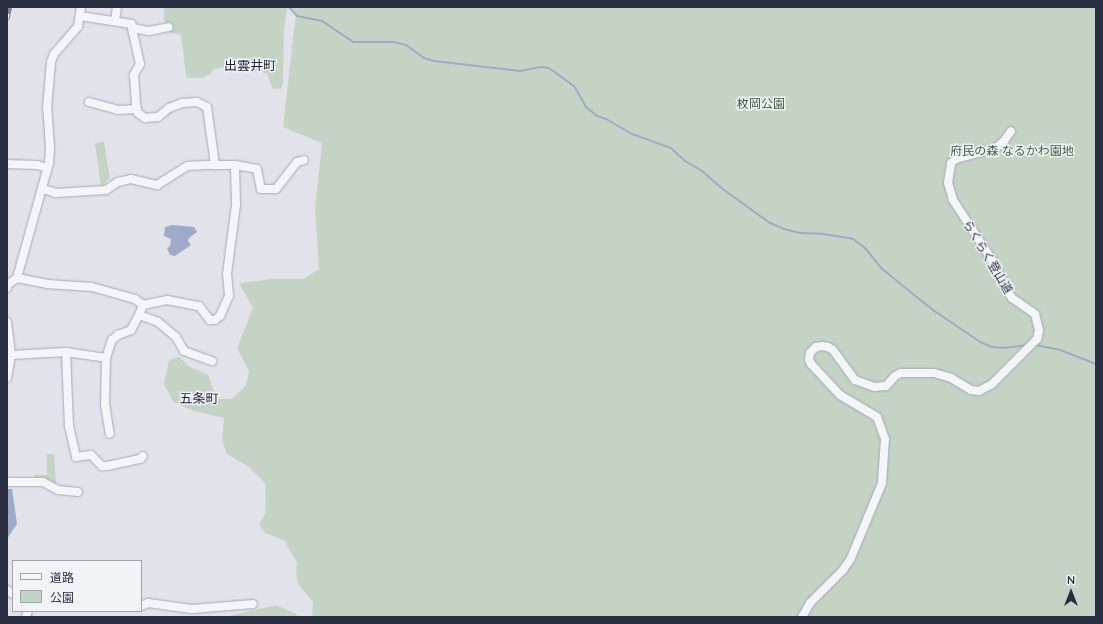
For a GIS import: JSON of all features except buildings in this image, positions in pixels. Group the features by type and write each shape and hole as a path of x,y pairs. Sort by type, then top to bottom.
{"street":[{"path":"7,286 17,278 48,168 50,147 47,108 51,62 54,54 78,26 81,7"},
{"path":"116,21 117,7"},
{"path":"80,16 131,24 140,64 134,75 138,113 145,118 152,118 165,114 169,108 182,103 196,102 202,104 207,108 209,113 215,165"},
{"path":"133,28 149,32 169,27"},
{"path":"89,102 118,110 137,109"},
{"name":"らくらく登山道","path":"802,617 810,603 843,570 851,558 882,483 885,439 877,417 840,395 811,364 809,359 810,353 816,347 828,347 833,350 855,380 874,387 886,386 895,376 901,373 934,373 951,378 971,390 979,391 992,384 1037,339 1039,330 1035,314 1012,298 1008,292 992,260 953,200 948,183 951,163 956,159 996,148 1011,131"},
{"path":"43,189 56,193 106,190 118,182 131,179 157,185 188,166 215,165 235,165 257,169 261,189 276,189 297,162 304,160"},
{"path":"7,164 37,165 48,168"},
{"path":"17,278 47,284 92,287 135,299 143,305 167,300 198,306 210,320 215,320 220,316 229,296 227,274 236,205 235,165"},
{"path":"110,434 105,404 106,358 112,340 118,335 131,330 143,305"},
{"path":"139,315 158,322 176,337 184,351 212,361"},
{"path":"7,322 11,355 7,378"},
{"path":"11,355 66,352 106,358"},
{"path":"66,352 69,426 76,457 91,455 102,466 107,466 140,459 143,456"},
{"path":"7,482 43,482 58,490 78,492"},
{"path":"142,606 148,603 192,609 253,604"},
{"path":"204,617 207,608"}],"green space":[{"path":"164,7 287,7 284,31 283,84 281,88 273,89 267,74 261,71 240,71 234,66 213,69 211,74 202,78 188,78 186,76 181,35 169,32 164,19"},
{"path":"291,7 1096,7 1096,617 312,617 313,602 298,584 296,571 297,563 285,541 265,533 259,524 265,514 265,483 249,467 227,454 222,440 224,418 194,411 173,402 164,384 169,360 179,357 190,367 208,375 217,399 232,399 246,385 249,371 237,348 253,308 239,283 272,279 303,279 319,269 315,208 322,143 283,127 296,13"},
{"path":"104,142 110,178 101,187 95,143"},
{"path":"47,454 54,454 56,485 35,481 34,475 47,475"},
{"path":"276,605 296,614 298,617 225,617"}],"water":[{"path":"172,225 194,227 197,232 189,238 188,241 191,245 175,256 170,255 167,248 170,246 171,239 164,236 165,227"},
{"path":"7,489 12,489 17,524 7,539"}],"waterway":[{"path":"289,7 297,16 322,21 353,42 394,42 406,45 424,58 434,61 520,71 541,67 549,68 574,86 586,107 597,116 606,119 632,134 671,148 685,161 702,171 724,190 770,223 784,229 800,233 823,234 853,239 865,248 881,268 898,282 933,310 980,342 992,347 1003,348 1028,345"},
{"path":"1035,345 1060,350 1096,364"}],"railway":[{"path":"7,20 10,7"}],"district":[{"name":"出雲井町","path":"250,65"},
{"name":"五条町","path":"199,398"}],"park label":[{"name":"枚岡公園","path":"761,104"},
{"name":"府民の森 なるかわ園地","path":"1012,151"}]}
